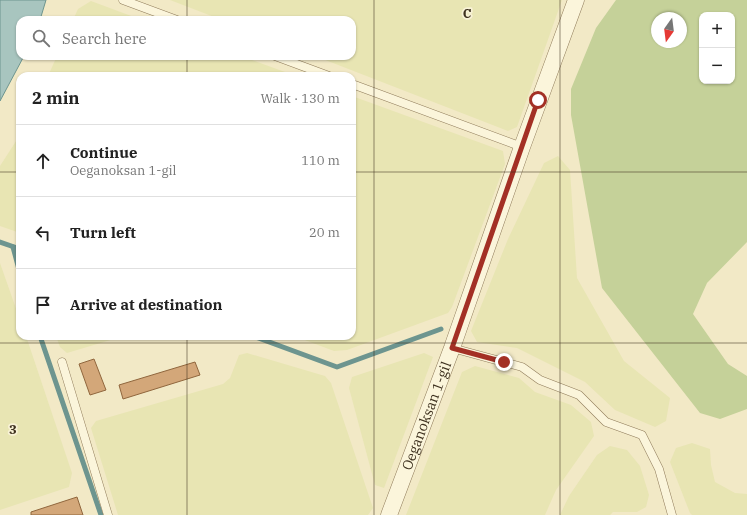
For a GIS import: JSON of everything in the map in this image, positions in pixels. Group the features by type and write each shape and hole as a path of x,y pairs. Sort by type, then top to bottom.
{"street":[{"name":"Oeganoksan 1-gil","path":"389,515 452,348 522,147 576,0"}],"lane":[{"path":"123,0 166,16"},
{"path":"286,60 318,72"},
{"path":"356,85 522,147"},
{"path":"452,348 522,368 540,380 579,395 606,422 642,435 659,469 672,515"},
{"path":"62,362 108,515"}],"shaded area":[{"path":"170,0 562,0 517,127 508,131 325,60 356,60 356,16 212,16"},
{"path":"91,1 131,16 75,16 78,9"},
{"path":"55,60 252,60 285,72 50,72"},
{"path":"356,97 503,151 505,164 452,307 448,313 347,350 334,351 305,340 356,340"},
{"path":"16,141 16,232 0,226 0,166"},
{"path":"558,156 570,170 577,278 624,361 670,398 666,421 655,427 615,410 585,382 517,348 477,342 471,331 508,239 544,163"},
{"path":"0,263 16,309 16,340 27,340 72,473 69,487 0,510"},
{"path":"57,340 111,340 67,353 60,347"},
{"path":"247,353 325,376 331,383 373,508 368,515 118,515 91,428 96,421 223,384 230,378 239,355"},
{"path":"424,353 433,357 384,488 375,485 349,388 352,377"},
{"path":"475,366 519,378 535,392 571,405 591,422 594,436 556,490 545,515 406,515 462,372"},
{"path":"692,443 710,449 711,465 715,482 735,493 747,494 747,515 692,515 690,513 670,462 676,448"},
{"path":"610,446 627,450 640,466 649,495 646,507 637,512 613,512 610,515 560,515 569,496 597,455"}],"green space":[{"path":"616,0 747,0 747,242 707,283 693,314 728,364 747,376 747,409 720,419 700,413 602,288 571,115 571,89 596,28"}],"water":[{"path":"0,0 46,0 41,16 16,16 16,60 22,60 0,101"}],"building":[{"path":"94,359 106,390 90,395 79,364"},
{"path":"195,362 200,375 123,399 119,385"},
{"path":"77,497 83,515 31,515 31,512"}],"waterway":[{"path":"0,242 16,248"},
{"path":"13,247 16,258"},
{"path":"264,340 337,367 441,329"},
{"path":"41,340 101,515"}],"route":[{"path":"504,362 452,348 538,100"}]}
